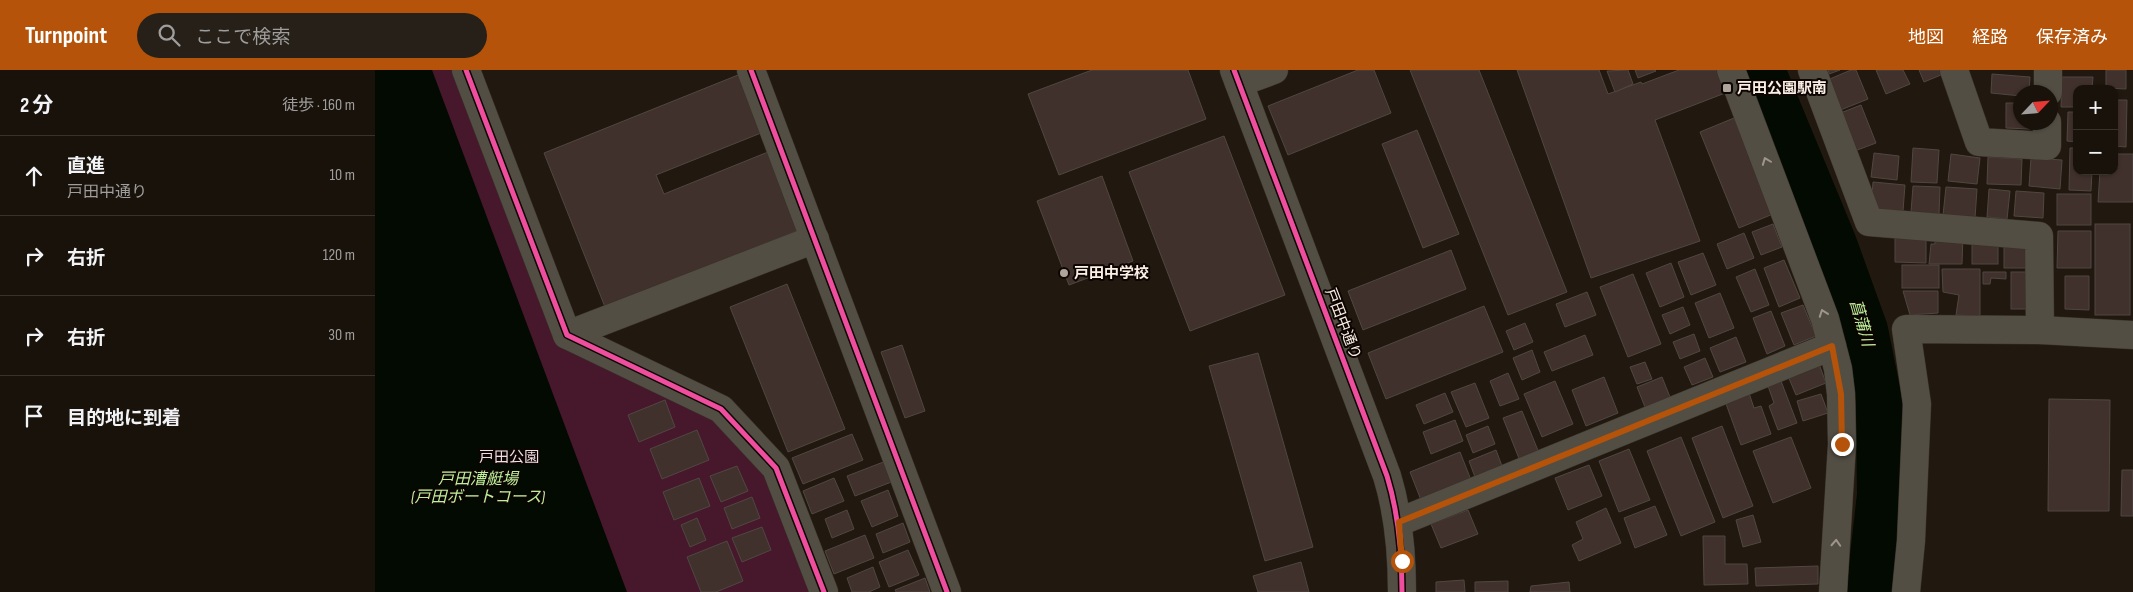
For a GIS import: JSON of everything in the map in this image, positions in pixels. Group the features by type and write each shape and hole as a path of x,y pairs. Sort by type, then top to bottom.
{"street":[{"path":"466,70 567,335 721,410 776,468 824,592"},
{"path":"751,70 947,592"},
{"path":"1237,77 1274,70"},
{"path":"1731,70 1821,310 1839,377 1843,419 1833,592"},
{"path":"1811,70 1869,222 2039,236 2040,330"},
{"path":"1954,70 1979,142 2047,146 2047,130"},
{"path":"2048,70 2048,85"},
{"name":"戸田中通り","path":"1237,77 1387,476 1399,522 1402,592"},
{"path":"567,335 815,239"},
{"path":"1906,592 1917,404 1906,329 2040,330 2133,335"},
{"path":"1399,522 1832,346"}],"green space":[{"name":"戸田漕艇場 (戸田ボートコース)","path":"375,70 466,70 567,335 721,409 784,488 824,592 375,592"}],"water":[{"name":"戸田漕艇場 (戸田ボートコース)","path":"375,70 432,70 627,592 375,592"}],"building":[{"path":"1092,70 1188,70 1206,119 1059,175 1028,94"},
{"path":"1358,70 1374,70 1391,113 1288,155 1268,106"},
{"path":"1410,70 1479,70 1567,292 1508,315"},
{"path":"1517,70 1599,70 1608,94 1679,70 1726,70 1733,90 1655,120 1700,241 1591,278"},
{"path":"1628,70 1633,84 1615,92 1607,71"},
{"path":"1635,70 1655,70 1656,71 1638,78"},
{"path":"1828,70 1840,70 1829,74"},
{"path":"1851,70 1856,70 1868,99 1838,111 1825,81"},
{"path":"1876,70 1903,70 1910,84 1886,94"},
{"path":"1919,70 1947,70 1948,72 1924,82"},
{"path":"2106,70 2126,70 2126,89 2118,89 2118,85 2106,85"},
{"path":"1992,74 2030,77 2029,85 2013,85 2013,95 1991,93"},
{"path":"738,75 761,133 656,175 664,194 768,152 799,230 605,307 544,153"},
{"path":"2062,77 2093,77 2092,85 2073,85 2073,107 2061,107"},
{"path":"2118,100 2127,100 2126,147 2118,146"},
{"path":"2006,103 2013,103 2013,128 2006,128"},
{"path":"1861,105 1876,143 1852,152 1838,114"},
{"path":"2068,112 2073,112 2073,142 2067,141"},
{"path":"1734,118 1773,214 1739,228 1700,132"},
{"path":"1417,130 1459,234 1423,248 1382,144"},
{"path":"1224,136 1285,295 1190,331 1129,172"},
{"path":"1913,148 1939,150 1937,183 1911,182"},
{"path":"2070,148 2073,148 2073,175 2092,175 2091,191 2069,190"},
{"path":"1874,153 1899,156 1897,180 1871,177"},
{"path":"1951,154 1980,158 1977,184 1948,181"},
{"path":"2118,154 2133,154 2133,202 2098,202 2100,175 2118,175"},
{"path":"1988,157 2022,159 2021,185 1987,184"},
{"path":"2031,158 2062,160 2060,189 2029,186"},
{"path":"1102,176 1133,261 1069,285 1037,201"},
{"path":"1873,182 1905,185 1903,211 1871,209"},
{"path":"1913,186 1940,187 1939,214 1911,212"},
{"path":"1946,187 1977,189 1975,218 1943,215"},
{"path":"1989,189 2010,191 2007,219 1987,217"},
{"path":"2016,191 2044,193 2043,218 2014,216"},
{"path":"2057,194 2091,194 2091,225 2057,225"},
{"path":"1773,224 1782,247 1761,255 1752,232"},
{"path":"2095,224 2130,224 2130,315 2095,315"},
{"path":"2058,231 2091,231 2091,268 2057,268"},
{"path":"1744,233 1754,258 1727,269 1717,244"},
{"path":"1935,235 1963,236 1962,264 1929,264 1931,244 1935,244"},
{"path":"1895,236 1926,236 1926,263 1895,262"},
{"path":"2004,240 2034,240 2034,268 2004,268"},
{"path":"1972,242 1998,242 1998,264 1972,264"},
{"path":"1451,250 1466,289 1363,330 1348,291"},
{"path":"1703,253 1716,285 1691,295 1678,262"},
{"path":"1784,260 1800,298 1779,307 1764,268"},
{"path":"1671,263 1684,297 1660,307 1646,273"},
{"path":"1902,265 1939,265 1939,288 1902,288"},
{"path":"1755,269 1769,305 1751,312 1736,277"},
{"path":"1942,269 1980,269 1980,316 1956,315 1959,295 1943,292"},
{"path":"1983,272 2006,272 2006,279 1991,278 1990,284 1983,284"},
{"path":"2011,272 2034,272 2034,309 2011,309"},
{"path":"1633,274 1661,344 1628,357 1600,287"},
{"path":"2065,276 2089,276 2089,310 2065,309"},
{"path":"787,284 845,429 788,452 730,307"},
{"path":"1903,291 1938,291 1938,313 1910,315"},
{"path":"1587,292 1596,315 1565,327 1556,304"},
{"path":"1720,293 1734,328 1709,338 1695,303"},
{"path":"1803,305 1816,336 1794,345 1781,313"},
{"path":"1484,306 1503,352 1386,399 1368,353"},
{"path":"1683,307 1690,325 1670,334 1662,315"},
{"path":"1771,311 1785,346 1767,354 1753,318"},
{"path":"1525,323 1533,342 1514,350 1506,331"},
{"path":"1694,334 1700,351 1680,359 1673,342"},
{"path":"1585,335 1593,355 1552,371 1544,352"},
{"path":"1736,337 1746,362 1720,372 1710,348"},
{"path":"902,345 925,411 905,418 881,352"},
{"path":"1532,350 1540,372 1522,380 1513,358"},
{"path":"1258,353 1313,547 1265,561 1209,366"},
{"path":"1705,358 1713,377 1692,385 1684,367"},
{"path":"1645,362 1652,379 1637,384 1630,367"},
{"path":"1819,364 1826,383 1796,395 1788,376"},
{"path":"1508,373 1519,399 1500,406 1490,381"},
{"path":"1604,377 1618,413 1586,426 1572,390"},
{"path":"1662,377 1670,397 1645,407 1637,387"},
{"path":"1555,381 1573,424 1542,437 1524,394"},
{"path":"1781,381 1797,423 1778,430 1769,406 1774,403 1768,386"},
{"path":"1475,383 1489,418 1466,427 1451,392"},
{"path":"1445,393 1453,412 1424,424 1416,405"},
{"path":"1749,393 1754,408 1761,406 1771,434 1741,445 1725,401"},
{"path":"1821,394 1828,413 1803,421 1797,401"},
{"path":"2049,399 2110,400 2109,511 2048,511"},
{"path":"665,400 675,427 639,442 628,415"},
{"path":"1522,411 1539,453 1520,461 1503,418"},
{"path":"1455,420 1463,441 1431,454 1423,432"},
{"path":"1488,426 1495,444 1473,453 1466,435"},
{"path":"1722,426 1753,506 1723,518 1692,438"},
{"path":"697,430 709,460 662,479 650,449"},
{"path":"852,434 863,460 803,484 792,458"},
{"path":"1681,437 1715,522 1681,536 1647,451"},
{"path":"1791,437 1811,488 1773,503 1753,451"},
{"path":"1629,449 1650,500 1619,512 1599,461"},
{"path":"1496,450 1502,466 1475,477 1469,461"},
{"path":"1460,452 1471,480 1421,500 1410,472"},
{"path":"886,461 894,481 855,496 847,476"},
{"path":"1589,465 1602,496 1568,510 1555,478"},
{"path":"737,466 748,491 721,502 710,476"},
{"path":"2122,470 2133,470 2133,516 2121,516"},
{"path":"699,478 710,506 674,520 663,492"},
{"path":"834,478 844,501 812,514 803,491"},
{"path":"888,490 898,516 872,527 861,501"},
{"path":"752,497 760,518 732,529 724,508"},
{"path":"1655,506 1667,535 1635,548 1624,518"},
{"path":"1606,508 1621,543 1579,561 1572,545 1583,539 1576,522"},
{"path":"847,510 854,529 832,538 825,519"},
{"path":"1468,510 1478,534 1441,548 1431,524"},
{"path":"1753,515 1761,542 1743,547 1736,520"},
{"path":"697,518 706,540 690,547 681,525"},
{"path":"903,523 910,542 883,553 876,534"},
{"path":"762,527 771,550 742,562 732,538"},
{"path":"865,535 874,558 834,574 825,551"},
{"path":"1703,536 1725,536 1725,564 1747,564 1748,584 1704,585"},
{"path":"727,541 743,581 716,592 701,592 687,557"},
{"path":"908,550 919,575 889,587 879,562"},
{"path":"1301,562 1309,592 1258,592 1253,576"},
{"path":"1818,566 1818,584 1756,586 1755,568"},
{"path":"873,567 880,587 869,592 852,592 847,578"},
{"path":"925,578 930,592 896,592 895,590"},
{"path":"1464,580 1465,592 1436,592 1436,582"},
{"path":"1508,581 1508,592 1475,592 1475,582"},
{"path":"1569,582 1570,592 1530,592 1531,586"}],"waterway":[{"name":"菖蒲川","path":"1762,70 1834,244 1865,330 1879,400 1880,495 1869,592"}],"cycle path":[{"path":"466,70 567,335 721,409 776,468 824,592"},
{"path":"751,70 947,592"},
{"path":"1234,70 1387,476 1399,534 1402,592"}],"place":[{"name":"戸田公園駅南","path":"1727,88"},
{"name":"戸田中学校","path":"1064,273"}],"route":[{"path":"1402,561 1399,522 1832,346 1838,369 1841,394 1842,444"}],"park label":[{"name":"戸田公園","path":"509,457"}]}
